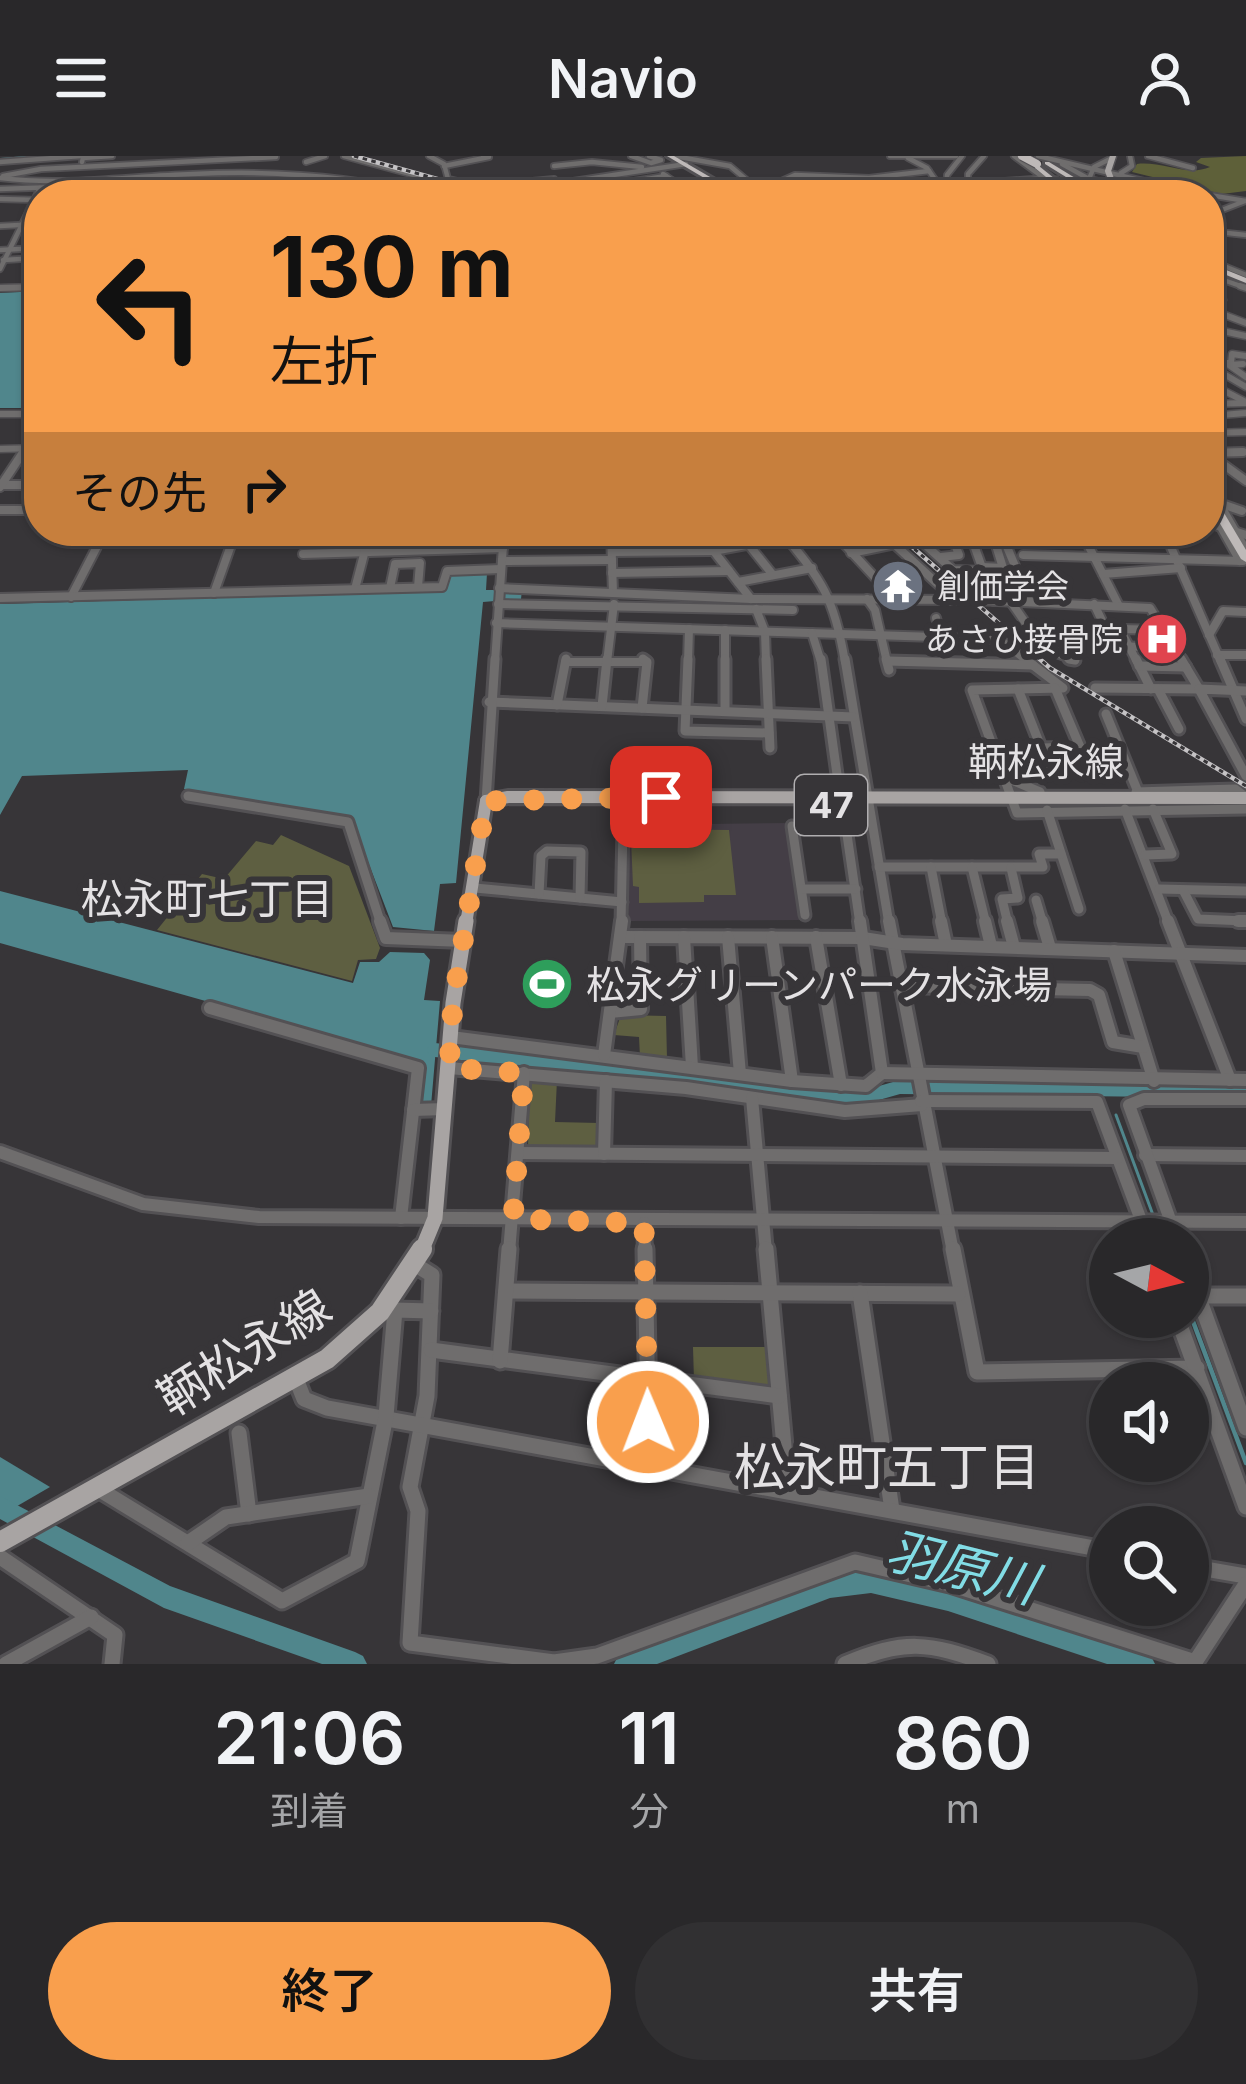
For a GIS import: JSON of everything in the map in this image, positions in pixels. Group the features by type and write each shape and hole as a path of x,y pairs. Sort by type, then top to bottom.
{"highway":[{"path":"671,156 695,159 718,180"},
{"path":"1019,158 1039,160 1074,180"},
{"path":"1039,160 1066,180"}],"main road":[{"path":"1112,157 1108,171 1112,180"},
{"name":"鞆松永線","path":"486,801 508,797 840,796 867,801"},
{"name":"鞆松永線","path":"486,801 1246,802"},
{"name":"鞆松永線","path":"0,1542 296,1379 368,1324 416,1265 435,1218 427,1109 450,1054 486,801"}],"street":[{"path":"0,177 81,156"},
{"path":"75,180 83,158 112,156"},
{"path":"131,178 137,156"},
{"path":"278,180 305,162 325,156"},
{"path":"429,156 445,166 489,158 483,156"},
{"path":"548,180 556,156"},
{"path":"574,156 600,180"},
{"path":"631,156 654,167"},
{"path":"640,156 672,180"},
{"path":"554,166 654,167 662,160 649,156"},
{"path":"890,156 959,156"},
{"path":"968,180 984,156"},
{"path":"1120,173 1132,166 1130,156"},
{"path":"1148,156 1170,158 1192,168"},
{"path":"248,172 250,157"},
{"path":"0,164 80,167 165,159 276,157"},
{"path":"333,162 347,157 431,180"},
{"path":"579,180 695,159 732,161 737,157"},
{"path":"913,157 935,180"},
{"path":"1089,179 1093,168 1112,157"},
{"path":"218,174 221,158"},
{"path":"1019,158 1146,180"},
{"path":"1019,158 1047,180"},
{"path":"189,176 192,159"},
{"path":"695,159 730,166 746,180"},
{"path":"777,180 811,173 878,177 927,169 942,159"},
{"path":"305,162 383,180"},
{"path":"1062,164 1075,176 1093,180"},
{"path":"107,166 101,180 136,180"},
{"path":"445,166 452,180"},
{"path":"367,175 388,168"},
{"path":"178,180 248,172 267,180"},
{"path":"641,180 666,176"},
{"path":"779,178 784,180"},
{"path":"1018,180 1044,178"},
{"path":"1224,198 1246,201 1224,209"},
{"path":"1224,204 1246,211"},
{"path":"2,263 24,220"},
{"path":"0,226 22,224"},
{"path":"0,250 24,249"},
{"path":"1244,360 1229,365 1246,377"},
{"path":"0,486 24,451"},
{"path":"1224,453 1243,452"},
{"path":"1023,555 1176,557 1238,544"},
{"path":"71,596 97,546"},
{"path":"214,593 231,546"},
{"path":"355,589 366,546"},
{"path":"602,706 613,599 612,546"},
{"path":"0,598 442,586 447,571 670,546"},
{"path":"710,546 753,604 765,632 770,748"},
{"path":"750,546 773,575"},
{"path":"792,546 834,604 841,634 899,986 977,1372 1089,1370"},
{"path":"844,546 895,599"},
{"path":"851,553 885,546"},
{"path":"897,546 954,599"},
{"path":"927,546 953,570 1003,568 996,546"},
{"path":"939,557 959,555 955,546"},
{"path":"975,546 994,601"},
{"path":"1007,546 1030,602"},
{"path":"1088,546 1119,606"},
{"path":"1171,546 1246,719"},
{"path":"303,554 503,548 489,702 486,801"},
{"path":"978,555 999,555"},
{"path":"391,588 395,564 421,563 418,587"},
{"path":"738,582 812,568"},
{"path":"1103,574 1181,568"},
{"path":"612,573 729,572"},
{"path":"499,596 933,605 930,599"},
{"path":"499,596 613,599"},
{"path":"869,603 954,599 1094,605"},
{"path":"869,603 889,665 1033,665"},
{"path":"753,604 793,610"},
{"path":"1013,604 1154,609 1246,776"},
{"path":"1013,604 1032,640 1057,659 1075,660"},
{"path":"1094,605 1114,646 1175,648"},
{"path":"1209,635 1223,611 1246,612"},
{"path":"936,618 940,638"},
{"path":"496,623 999,639 1063,688 972,690 1011,801 1022,815 1246,802"},
{"path":"689,629 685,731 769,733"},
{"path":"1166,630 1120,629 1179,729"},
{"path":"725,630 725,711"},
{"path":"812,633 820,652 840,796"},
{"path":"1217,655 1246,656"},
{"path":"557,705 566,659 608,658 647,662 642,708"},
{"path":"981,663 989,689"},
{"path":"1139,666 1186,667"},
{"path":"1000,771 1048,765 1018,688"},
{"path":"1042,748 1080,746 1055,688"},
{"path":"1095,688 1246,691"},
{"path":"489,702 854,717"},
{"path":"1106,714 1138,792"},
{"path":"1000,771 1032,792 1235,789 1246,802"},
{"path":"188,796 348,822 386,938 464,941"},
{"path":"1126,809 1230,1080"},
{"path":"1145,855 1172,854 1153,809"},
{"path":"1048,810 1079,909"},
{"path":"844,814 882,1073"},
{"path":"792,826 805,915"},
{"path":"604,1054 620,937 623,827"},
{"path":"539,894 541,856 547,851 581,852 580,898"},
{"path":"879,867 1043,867 1039,854 1061,854"},
{"path":"932,867 946,945"},
{"path":"972,867 991,946"},
{"path":"1011,868 1018,898 1002,899 1014,947"},
{"path":"475,888 622,902"},
{"path":"802,889 856,889"},
{"path":"1160,889 1246,892"},
{"path":"1183,890 1198,919 1246,921"},
{"path":"1036,900 1050,948"},
{"path":"620,937 863,938 1245,959"},
{"path":"610,1012 641,1010 640,937"},
{"path":"684,937 692,1067"},
{"path":"728,937 740,1074"},
{"path":"772,937 792,1082"},
{"path":"816,937 841,1085"},
{"path":"1114,951 1154,1081"},
{"path":"899,986 1090,990 1099,995 1113,1042 1143,1047"},
{"path":"210,1008 418,1068 427,1109 401,1218"},
{"path":"450,1054 604,1054 792,1082 866,1086 882,1073 1246,1081"},
{"path":"450,1054 524,1073 845,1111 921,1101 1090,1099 1097,1102 1117,1158 1153,1218"},
{"path":"500,1361 524,1073"},
{"path":"604,1154 606,1081"},
{"path":"752,1098 788,1490"},
{"path":"1155,1218 1145,1155 1129,1112 1135,1102 1246,1099"},
{"path":"0,1152 165,1208 259,1217 644,1223 1089,1222"},
{"path":"518,1153 1117,1158"},
{"path":"1145,1155 1246,1156"},
{"path":"1209,1222 1246,1222"},
{"path":"644,1223 649,1464"},
{"path":"416,1265 432,1276 430,1350 410,1487 418,1510 410,1643 554,1662 597,1656 855,1562 950,1584 1171,1661 1195,1662 1246,1580 1209,1571"},
{"path":"506,1291 958,1294"},
{"path":"860,1293 892,1510"},
{"path":"1209,1296 1246,1296"},
{"path":"91,1491 282,1601 357,1562 386,1416 395,1310 431,1311"},
{"path":"1209,1324 1246,1428"},
{"path":"430,1350 779,1396"},
{"path":"296,1379 308,1402 1089,1547"},
{"path":"1209,1402 1246,1507"},
{"path":"239,1432 249,1514"},
{"path":"188,1543 226,1517 369,1496"},
{"path":"0,1557 116,1635 112,1664"},
{"path":"6,1664 91,1617"},
{"path":"845,1664 900,1642 932,1643 988,1664"}],"shaded area":[{"path":"790,823 804,920 629,921 627,825"}],"green space":[{"path":"1246,156 1246,191 1224,194 1224,180 1165,180 1132,172 1137,164 1183,170 1210,167 1196,162"},
{"path":"642,829 729,830 736,895 704,895 704,902 639,903 639,887 633,886 631,839"},
{"path":"281,835 349,866 380,948 376,959 358,960 352,981 157,930 202,874 224,879 256,841 273,845"},
{"path":"621,1015 666,1016 667,1059 640,1057 639,1037 614,1035"},
{"path":"529,1080 557,1080 555,1122 599,1123 598,1149 528,1149"},
{"path":"693,1347 768,1347 770,1390 694,1381"}],"water":[{"path":"24,292 24,408 0,408 0,293"},
{"path":"487,573 486,590 522,590 521,599 483,602 456,883 440,884 434,931 393,927 352,820 184,789 188,770 22,776 0,815 0,604 443,591 447,574"},
{"path":"0,891 353,983 360,962 379,962 390,952 424,953 430,960 424,1000 440,1001 431,1106 419,1106 421,1062 0,943"},
{"path":"0,1457 50,1487 0,1516"}],"waterway":[{"path":"0,160 48,156"},
{"path":"553,179 573,179"},
{"path":"435,1050 858,1099 900,1087 1246,1091"},
{"path":"1116,1115 1153,1215"},
{"path":"1199,1338 1246,1463"},
{"name":"羽原川","path":"0,1507 164,1596 355,1664"},
{"name":"羽原川","path":"626,1664 830,1586 871,1582 948,1599 1143,1664"}],"tunnel":[{"path":"1047,178 1073,177"}],"railway":[{"path":"354,156 441,180"},
{"path":"911,546 1050,668 1246,786"}],"place":[{"name":"創価学会","path":"898,586"},
{"name":"あさひ接骨院","path":"1162,639"},
{"name":"松永グリーンパーク水泳場","path":"547,984"}],"district":[{"name":"松永町七丁目","path":"207,898"},
{"name":"松永町五丁目","path":"887,1466"}],"route":[{"path":"648,1422 644,1223 513,1219 524,1073 449,1068 453,1003 486,801 661,797"}]}
